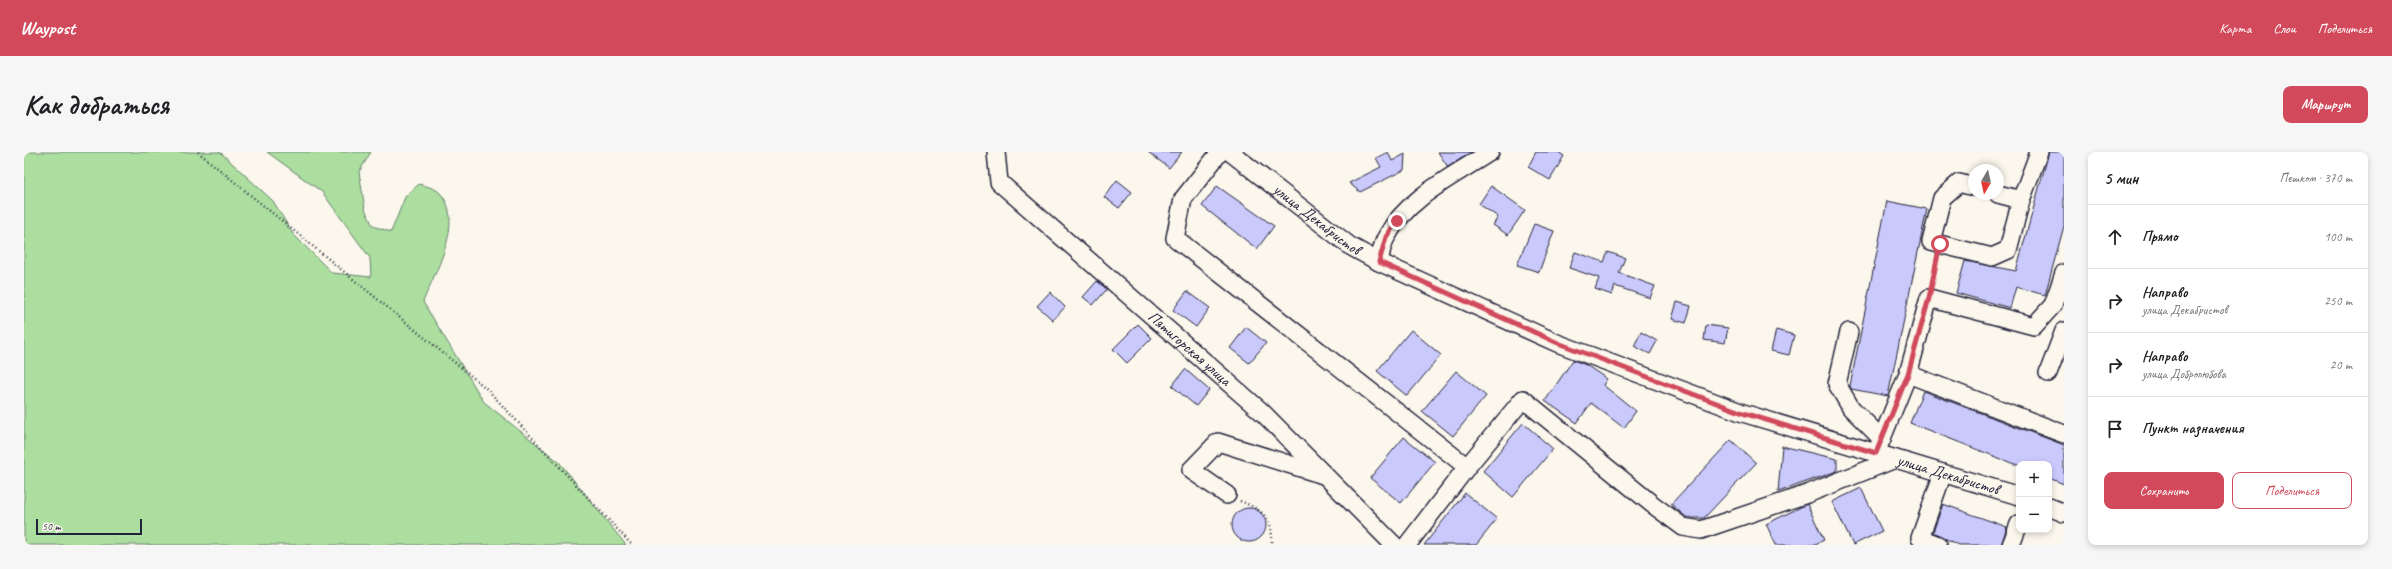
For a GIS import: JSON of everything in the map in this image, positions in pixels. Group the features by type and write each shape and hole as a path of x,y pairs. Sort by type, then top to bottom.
{"street":[{"name":"Пятигорская улица","path":"996,152 999,182 1262,412 1394,545"},
{"path":"1220,152 1183,199 1175,238 1467,467"},
{"name":"улица Декабристов","path":"1230,152 1350,246 1379,262 1558,343 1743,413 1879,446 1895,459 2016,495"},
{"path":"1379,262 1386,237 1397,221 1417,201 1490,152"},
{"path":"1968,186 1958,183 1942,198 1931,242 1992,257 2008,250 2021,200 2039,152"},
{"path":"2004,196 2021,200"},
{"path":"1879,446 1908,374 1929,298 2034,326 2053,305 2064,273"},
{"path":"2048,373 2064,331"},
{"path":"1849,332 1837,384 1851,408 1879,446"},
{"path":"1908,374 2064,434"},
{"path":"1407,545 1467,467 1523,399 1652,504 1683,526 1701,530 1807,494 1895,459"},
{"path":"1227,495 1191,470 1218,442 1325,475"},
{"path":"1938,545 1920,538 1943,473"},
{"path":"2052,508 2064,513"},
{"path":"2011,545 2016,532"}],"path":[{"path":"198,152 487,389 632,545"},
{"path":"1929,298 1940,244"},
{"path":"1227,495 1257,508 1268,517 1272,545"}],"green space":[{"path":"24,152 220,152 273,201 293,234 332,273 371,277 370,258 322,192 267,152 371,152 359,172 365,209 373,226 391,232 405,197 419,184 439,192 447,204 450,217 449,231 446,247 423,302 484,402 559,462 626,545 24,545"}],"building":[{"path":"1148,152 1182,152 1169,168"},
{"path":"1388,152 1392,161 1405,154 1404,170 1360,192 1349,183 1381,167 1376,158"},
{"path":"1438,152 1471,152 1448,167"},
{"path":"1536,152 1558,152 1564,156 1550,180 1528,167"},
{"path":"2049,152 2064,152 2064,226 2045,295 2016,287 2010,308 1956,293 1965,261 2016,271"},
{"path":"1117,180 1132,192 1119,208 1104,197"},
{"path":"1217,186 1274,226 1257,249 1202,206"},
{"path":"1491,186 1525,210 1508,235 1493,225 1498,217 1479,204"},
{"path":"1887,201 1927,209 1888,396 1851,389 1850,386"},
{"path":"1534,224 1554,231 1539,272 1517,265"},
{"path":"1575,252 1604,262 1608,252 1625,258 1619,273 1655,286 1650,298 1615,286 1612,295 1595,289 1599,278 1569,268"},
{"path":"1097,281 1107,289 1093,305 1083,297"},
{"path":"1187,291 1210,308 1196,327 1173,310"},
{"path":"1050,292 1065,307 1053,320 1037,306"},
{"path":"1677,302 1691,306 1686,323 1672,319"},
{"path":"1138,324 1152,338 1127,363 1113,349"},
{"path":"1706,325 1728,328 1725,343 1704,340"},
{"path":"1246,327 1266,343 1249,363 1230,348"},
{"path":"1411,330 1441,355 1407,396 1377,371"},
{"path":"1776,330 1794,335 1789,355 1771,351"},
{"path":"1641,332 1657,341 1650,354 1634,346"},
{"path":"1573,360 1586,365 1607,379 1603,385 1636,411 1624,428 1591,403 1577,423 1545,401"},
{"path":"1185,369 1209,390 1196,406 1172,386"},
{"path":"1456,371 1486,396 1453,436 1422,411"},
{"path":"1923,391 2064,445 2064,484 2052,479 2052,461 2016,461 2016,464 2014,464 1910,423"},
{"path":"1523,423 1553,449 1513,497 1483,471"},
{"path":"1404,437 1435,462 1401,503 1370,478"},
{"path":"1731,440 1756,463 1704,518 1687,518 1671,504"},
{"path":"1782,446 1837,459 1837,471 1778,492"},
{"path":"1861,488 1882,531 1853,545 1832,502"},
{"path":"1465,493 1497,519 1476,545 1424,545"},
{"path":"1807,504 1824,540 1813,545 1776,545 1766,524"},
{"path":"1943,504 2007,527 2001,545 1958,545 1933,532"},
{"path":"1249,508 1261,513 1266,525 1261,537 1249,542 1237,537 1232,525 1237,513"}],"route":[{"path":"1397,221 1386,237 1379,262 1558,343 1743,413 1876,453 1908,374 1929,298 1940,244"}]}
